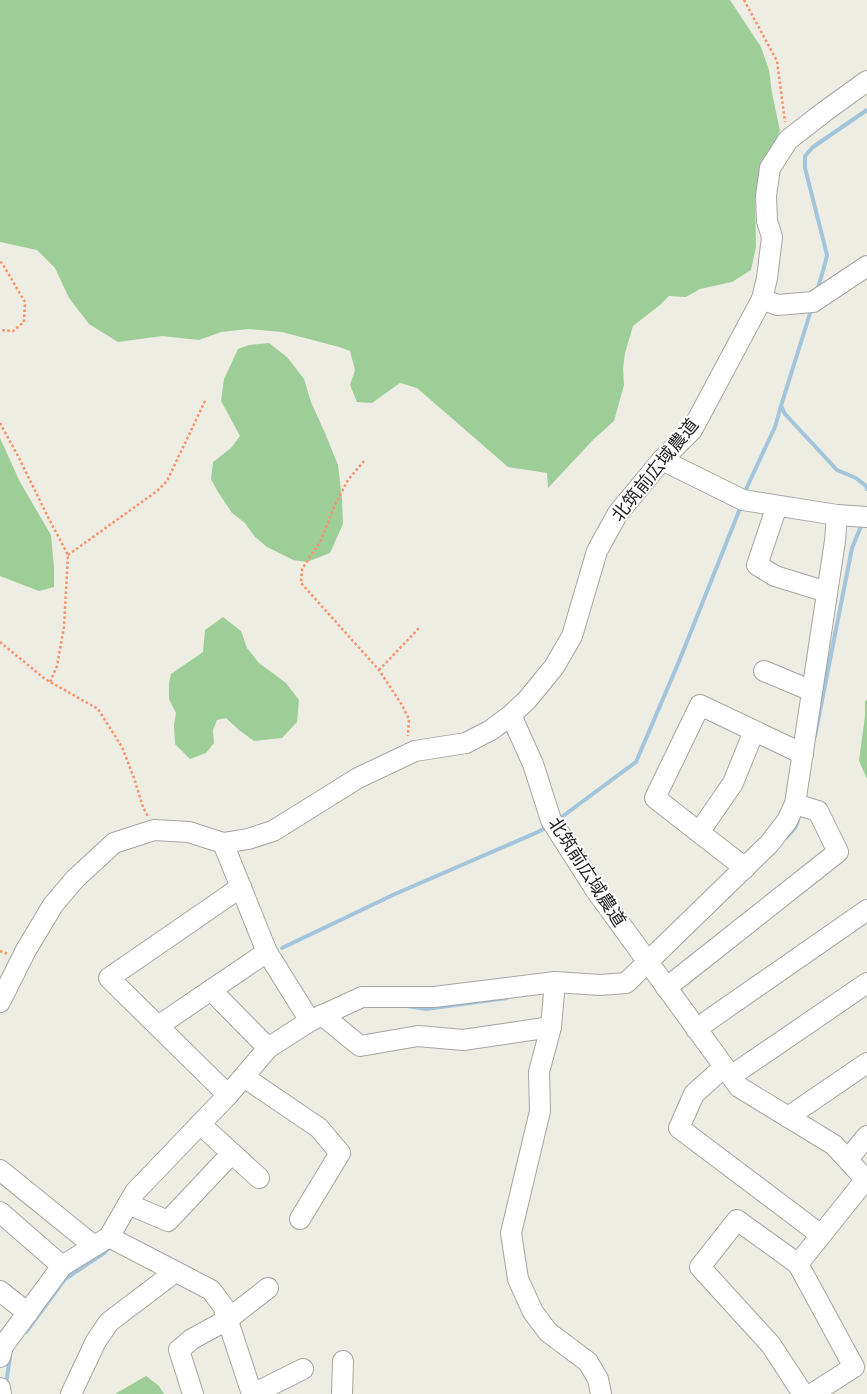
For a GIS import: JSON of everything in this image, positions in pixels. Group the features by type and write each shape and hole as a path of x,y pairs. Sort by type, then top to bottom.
{"street":[{"name":"北筑前広域農道","path":"866,1180 834,1145 739,1087 727,1072 597,892 551,820 533,764 511,715 527,700 554,667 572,636 597,551 618,513 662,460 692,430 762,299 767,278 772,237 767,221 766,196 770,168 788,140 867,81"},
{"path":"762,299 776,305 813,302 867,266"},
{"path":"662,460 744,500 837,515 867,517"},
{"path":"777,506 757,564 775,576 827,592"},
{"path":"0,1357 3,1346 62,1266 101,1242 135,1192 228,1095 268,1048 316,1018 362,997 434,997 554,982 600,985 626,983 769,844 787,822 795,804 835,541 837,515"},
{"path":"764,671 812,691"},
{"path":"745,868 700,831 655,798 700,706 803,754"},
{"path":"0,1002 26,950 53,905 75,879 114,843 154,830 189,832 223,843 248,840 272,831 358,778 415,751 466,743 491,730 511,715"},
{"path":"700,831 734,783 754,731"},
{"path":"666,988 838,852 818,812 795,804"},
{"path":"223,843 267,952 316,1018 360,1046 418,1036 463,1040 551,1027"},
{"path":"228,1095 109,978 241,887"},
{"path":"696,1029 867,910"},
{"path":"158,1026 267,952"},
{"path":"554,982 551,1027 538,1072 540,1111 510,1233 518,1279 533,1312 548,1332 588,1362 598,1379 601,1394"},
{"path":"821,1235 679,1128 694,1094 867,983"},
{"path":"211,990 268,1048"},
{"path":"788,1117 867,1063"},
{"path":"244,1077 319,1128 340,1152 300,1219"},
{"path":"200,1124 259,1178"},
{"path":"848,1159 867,1136"},
{"path":"128,1204 168,1221 232,1153"},
{"path":"0,1170 101,1242 175,1272 210,1290 223,1306 252,1394 303,1369"},
{"path":"798,1264 866,1180"},
{"path":"0,1212 62,1266"},
{"path":"803,1394 771,1345 700,1267 737,1220 798,1264 854,1368 812,1394"},
{"path":"70,1394 96,1341 109,1322 175,1272"},
{"path":"193,1394 179,1350 192,1339 227,1320 268,1288"},
{"path":"0,1291 28,1313"},
{"path":"342,1394 343,1361"},
{"path":"0,1388 1,1394"}],"path":[{"path":"744,0 777,61 788,140"},
{"path":"0,262 25,302 24,322 13,331 0,330"},
{"path":"68,555 167,481 205,401"},
{"path":"0,423 20,458 68,555 64,626 57,666 50,682"},
{"path":"364,461 343,488 320,542 302,570 301,583 379,670 402,705 408,719 407,755"},
{"path":"379,670 420,627"},
{"path":"0,642 50,682 98,709 122,747 143,806 154,830"}],"green space":[{"path":"0,0 730,0 761,47 769,70 780,131 771,149 755,197 756,247 751,270 732,282 700,289 686,297 669,296 633,326 625,353 624,385 614,421 594,439 548,488 547,473 508,467 417,388 400,383 372,403 357,402 350,385 355,370 350,351 339,347 282,332 249,329 221,332 199,340 162,336 118,342 89,324 69,298 55,268 37,250 0,242"},
{"path":"269,343 287,357 304,379 311,402 338,465 343,524 330,553 307,562 293,560 267,547 255,537 245,523 232,513 211,479 213,462 231,448 240,436 221,401 224,379 238,349 249,345"},
{"path":"0,438 20,482 51,535 54,587 39,591 0,576"},
{"path":"223,617 241,631 247,648 259,663 286,683 299,700 297,722 282,738 254,741 226,718 217,720 213,730 214,743 206,753 190,759 175,744 174,725 176,713 169,699 171,674 203,652 205,630"},
{"path":"867,700 867,779 859,761 865,701"},
{"path":"146,1376 159,1386 164,1394 115,1394"}],"waterway":[{"path":"817,291 827,255 805,168 805,156 813,147 867,110"},
{"path":"812,307 781,406 785,414 837,470 856,478 867,489"},
{"path":"744,495 775,427 781,406"},
{"path":"559,819 636,762 680,659 741,506"},
{"path":"815,736 852,548 862,524"},
{"path":"786,838 795,828 798,821"},
{"path":"282,948 395,894 548,826"},
{"path":"407,1006 426,1009 507,998"},
{"path":"26,1332 65,1279 104,1253 111,1246"},
{"path":"6,1384 10,1357"}]}
